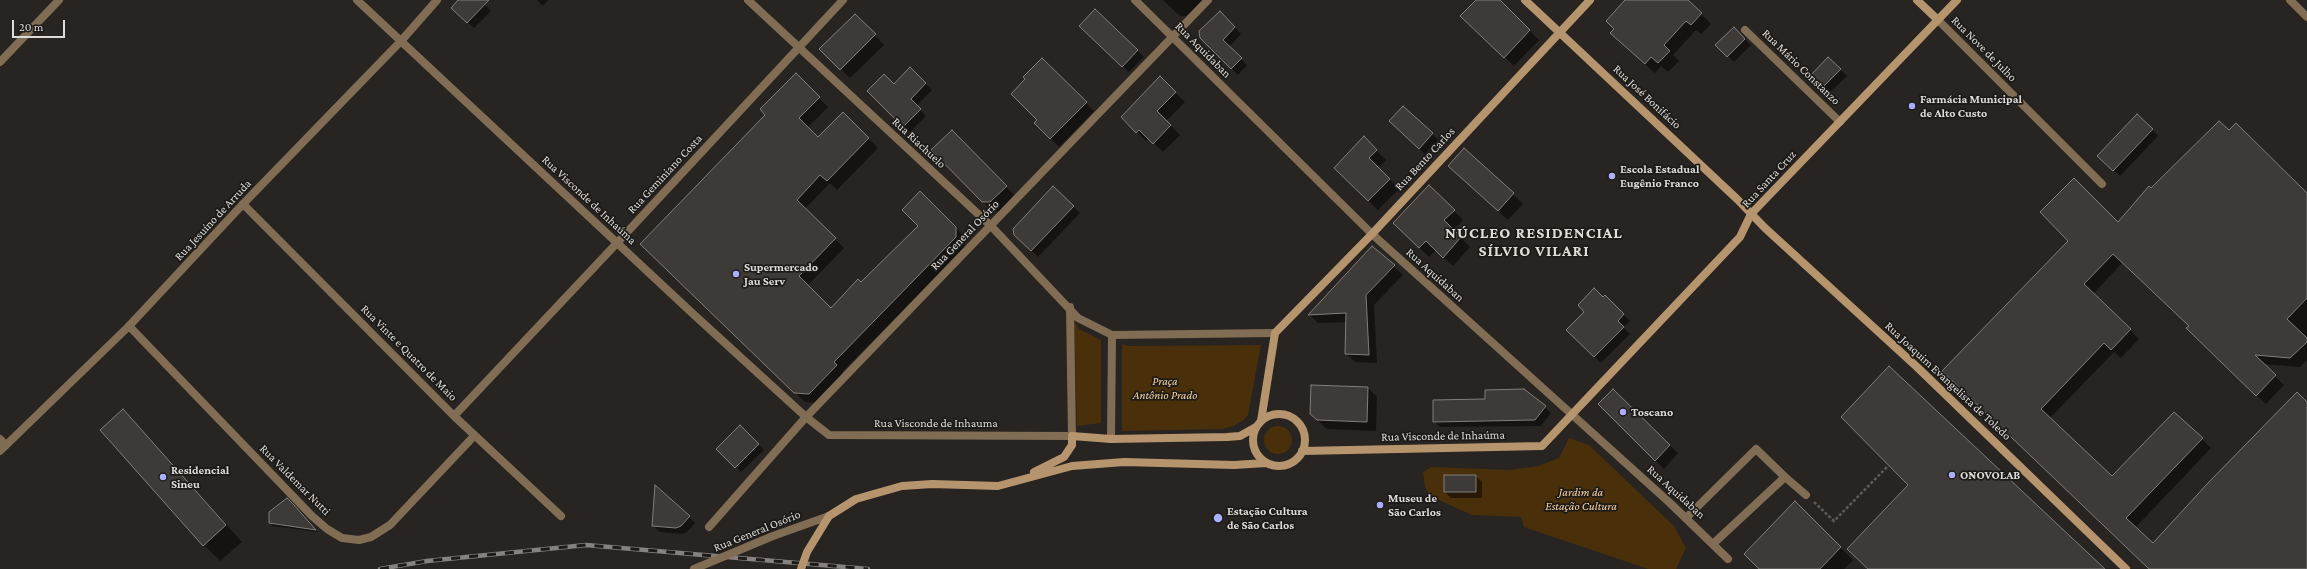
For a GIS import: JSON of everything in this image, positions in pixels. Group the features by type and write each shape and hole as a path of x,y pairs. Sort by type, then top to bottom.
{"main road":[{"name":"Rua José Bonifácio","path":"1525,0 1751,214"},
{"name":"Rua Bento Carlos","path":"1275,333 1372,234 1590,0"},
{"name":"Rua Nove de Julho","path":"1917,0 1938,20"},
{"name":"Rua Santa Cruz","path":"1572,415 1740,237 1751,214 1957,0"},
{"name":"Rua Joaquim Evangelista de Toledo","path":"1751,214 1917,367 2126,569"},
{"path":"1266,463 1255,451 1253,443 1259,424 1275,333"},
{"path":"801,569 807,552 829,516 856,499 902,486 932,484 998,486 1018,481 1072,466 1124,462 1234,465 1266,463 1282,466 1298,458 1302,450 1304,433 1294,419 1278,414 1240,436 1111,439 1072,436 1072,445 1064,457 1018,481"},
{"name":"Rua Visconde de Inhaúma","path":"1302,450 1542,446 1572,415"}],"street":[{"path":"0,62 59,0"},
{"name":"Rua Visconde de Inhaúma","path":"357,0 806,417"},
{"name":"Rua Jesuíno de Arruda","path":"2,445 129,326 243,204 401,41 438,0"},
{"name":"Rua Riachuelo","path":"748,0 991,226 1070,307"},
{"name":"Rua Geminiano Costa","path":"454,416 843,0"},
{"name":"Rua Aquidaban","path":"1135,0 1372,234 1714,543 1728,559"},
{"name":"Rua General Osório","path":"709,527 806,417 1208,0"},
{"path":"2290,0 2307,17"},
{"name":"Rua Nove de Julho","path":"1938,20 2102,184"},
{"name":"Rua Mário Constanzo","path":"1745,30 1840,122"},
{"name":"Rua Vinte e Quatro de Maio","path":"243,204 474,436 561,516"},
{"path":"1070,307 1078,318 1112,335 1275,333"},
{"path":"1070,307 1072,436"},
{"name":"Rua Valdemar Nutti","path":"129,326 312,516 327,529 342,538 359,540 371,537 390,526 474,436"},
{"path":"1111,439 1112,335"},
{"name":"Rua Visconde de Inhauma","path":"806,417 829,434 1072,436"},
{"path":"1686,518 1756,449 1806,495"},
{"path":"1714,543 1785,477"},
{"name":"Rua General Osório","path":"694,569 773,536 829,516"}],"path":[{"path":"1806,495 1834,521 1889,465"}],"green space":[{"path":"1074,321 1079,329 1101,340 1101,423 1077,426"},
{"name":"Praça Antônio Prado","path":"1122,344 1128,346 1261,345 1248,415 1244,420 1233,426 1222,429 1122,431"},
{"path":"1278,426 1288,430 1292,440 1288,450 1278,454 1268,450 1264,440 1268,430"},
{"name":"Jardim da Estação Cultura","path":"1569,438 1589,445 1674,526 1686,548 1676,569 1648,569 1524,527 1521,517 1472,515 1430,496 1425,487 1423,472 1431,467 1510,470 1538,466 1559,458"}],"building":[{"path":"458,0 489,0 467,23 451,8"},
{"path":"1476,0 1500,0 1530,30 1504,58 1460,16"},
{"path":"1625,0 1688,0 1702,13 1691,25 1686,21 1664,45 1670,51 1658,63 1651,57 1645,64 1610,33 1614,29 1606,21"},
{"path":"1095,9 1138,50 1122,67 1079,26"},
{"path":"1220,11 1235,27 1223,40 1242,58 1231,69 1200,38 1199,31"},
{"path":"855,14 876,34 840,70 819,49"},
{"path":"1734,27 1745,39 1727,57 1715,45"},
{"path":"1828,57 1841,69 1822,88 1810,76"},
{"path":"1042,58 1087,102 1050,139 1034,123 1037,120 1011,94 1025,79 1023,77"},
{"path":"910,67 926,83 911,99 921,109 903,127 867,91 884,74 894,84"},
{"name":"Supermercado Jau Serv","path":"796,73 820,97 799,118 818,137 843,112 869,138 827,181 820,175 797,200 836,238 799,276 831,308 858,279 861,282 918,226 902,210 920,191 956,227 956,237 834,362 837,365 809,394 794,393 640,244 765,115 760,109"},
{"path":"1160,76 1176,92 1157,111 1171,125 1153,144 1139,130 1136,133 1121,117"},
{"path":"1403,106 1433,133 1419,149 1389,121"},
{"path":"2137,114 2153,129 2113,171 2097,156"},
{"path":"2219,121 2229,130 2236,123 2307,193 2307,298 2287,319 2307,338 2307,342 2290,358 2255,355 2276,375 2256,396 2186,328 2189,326 2113,254 2084,284 2131,329 2111,350 2104,343 2041,409 2112,476 2174,412 2203,438 2126,518 2153,543 2208,483 2297,392 2307,402 2307,569 2149,569 1942,371 2068,241 2040,212 2074,178 2118,222 2149,186 2151,188"},
{"path":"952,130 1007,186 990,202 982,202 931,150"},
{"path":"1364,136 1377,150 1369,158 1390,179 1368,201 1334,168"},
{"path":"1464,148 1514,193 1498,211 1448,166"},
{"path":"1429,185 1455,210 1444,220 1461,237 1443,258 1426,241 1419,248 1393,223"},
{"path":"1053,186 1074,206 1031,251 1014,235 1013,229"},
{"path":"1372,246 1395,265 1366,295 1369,355 1345,354 1346,313 1308,315"},
{"path":"1594,288 1603,297 1605,295 1624,314 1618,321 1624,327 1594,357 1566,330 1584,312 1578,305"},
{"name":"ONOVOLAB","path":"1889,366 2105,569 1868,569 1847,549 1908,485 1841,417"},
{"path":"1311,385 1368,387 1367,422 1317,420 1310,414"},
{"path":"1524,389 1546,406 1535,420 1433,422 1433,400 1485,399 1485,390"},
{"path":"1613,389 1670,445 1655,461 1598,404"},
{"name":"Residencial Sineu","path":"123,409 226,525 203,546 100,430"},
{"path":"740,425 759,444 735,468 716,449"},
{"path":"1444,475 1476,475 1476,492 1444,492"},
{"path":"655,485 690,516 681,526 676,528 652,526"},
{"path":"287,498 316,530 269,523 269,512"},
{"path":"1795,501 1841,547 1820,569 1759,569 1744,554"}],"railway":[{"path":"380,569 427,561 586,545 868,569"}],"place":[{"name":"Farmácia Municipal de Alto Custo","path":"1912,106"},
{"name":"Escola Estadual Eugênio Franco","path":"1612,176"},
{"name":"Supermercado Jau Serv","path":"736,274"},
{"name":"Toscano","path":"1623,412"},
{"name":"ONOVOLAB","path":"1952,475"},
{"name":"Residencial Sineu","path":"163,477"},
{"name":"Museu de São Carlos","path":"1380,505"},
{"name":"Estação Cultura de São Carlos","path":"1218,518"}],"district":[{"name":"NÚCLEO RESIDENCIAL SÍLVIO VILARI","path":"1534,242"}]}
